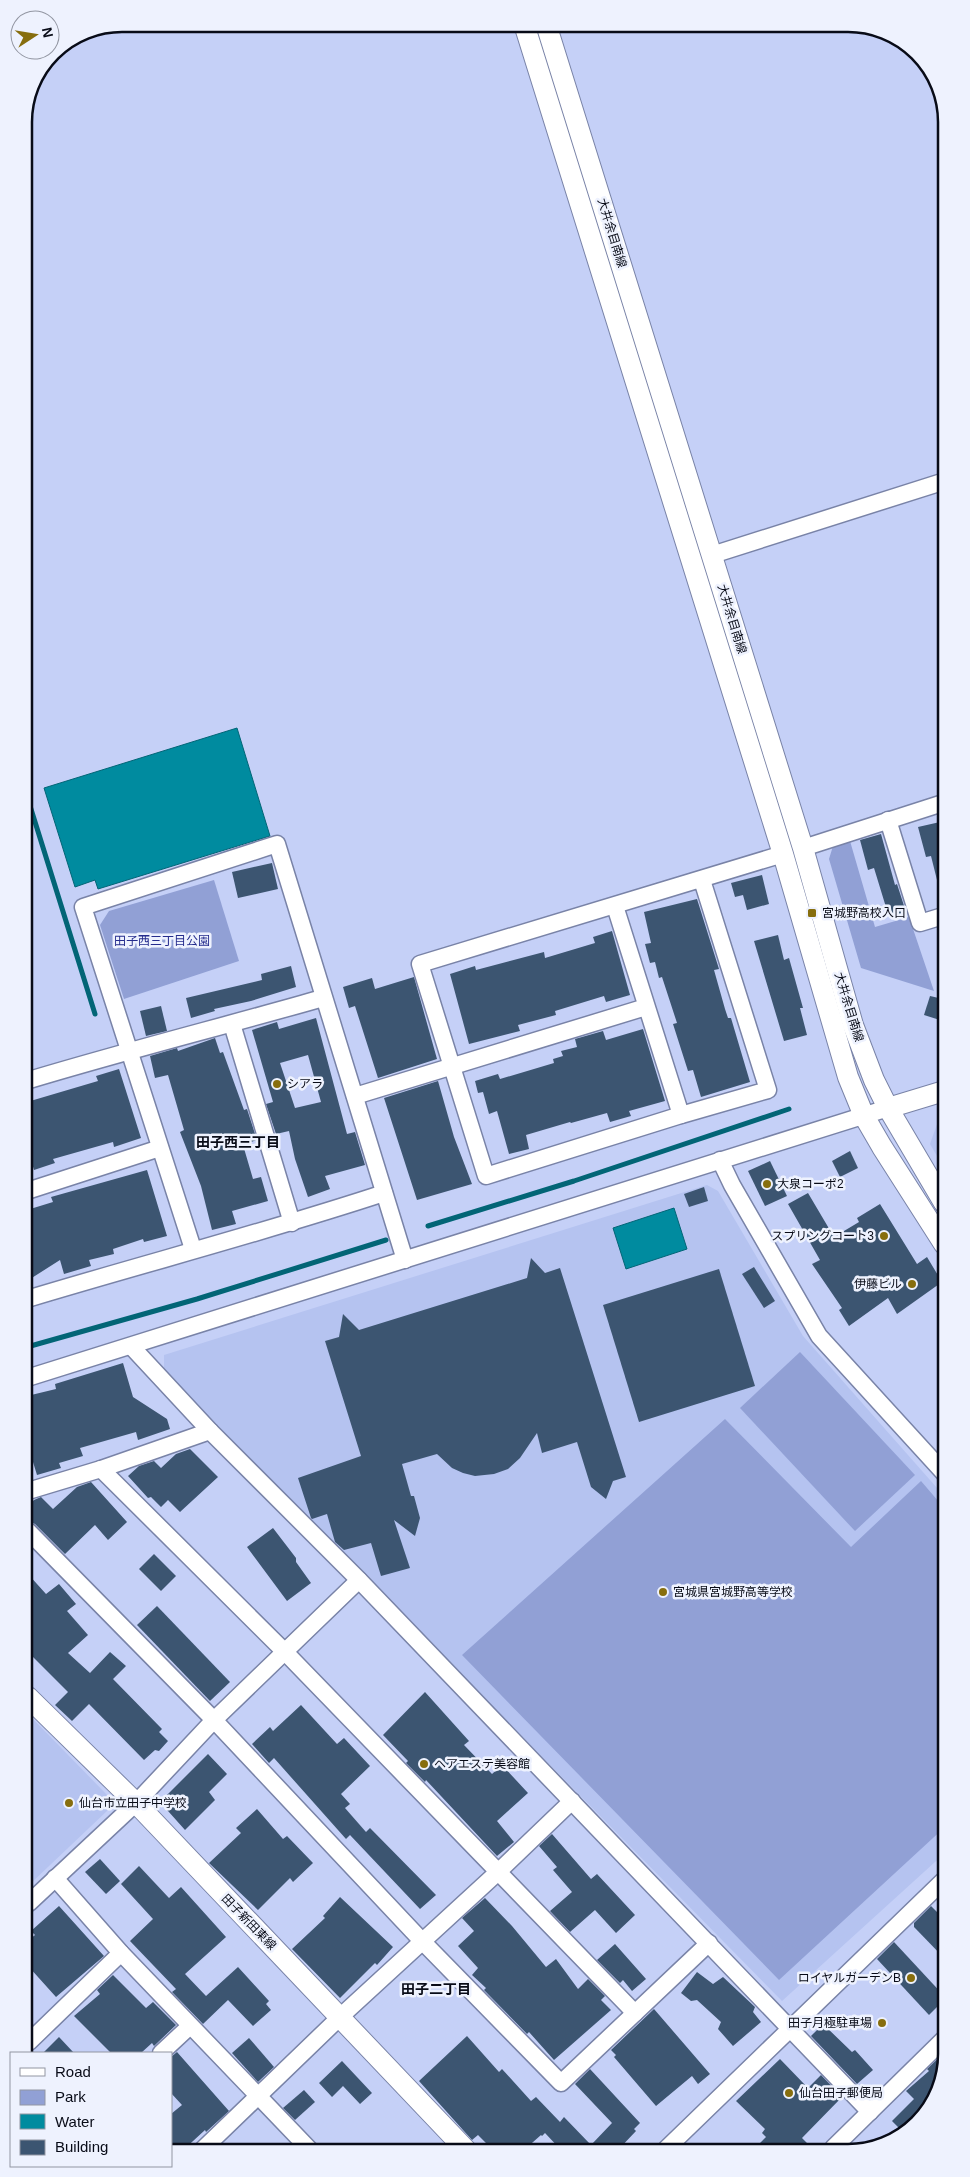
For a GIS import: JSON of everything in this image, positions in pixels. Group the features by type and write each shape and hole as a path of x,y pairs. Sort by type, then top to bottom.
{"street":[{"path":"527,33 783,854 848,1077 864,1116 882,1148 938,1235"},
{"name":"大井余目南線","path":"549,33 803,848 853,1025 874,1080 888,1108 938,1193"},
{"path":"712,555 938,483"},
{"path":"803,848 938,805"},
{"path":"888,820 920,923 938,918"},
{"path":"194,1249 128,1050 83,906 277,844 405,1260"},
{"path":"702,880 768,1090 681,1114 486,1176 420,964 783,854"},
{"path":"615,906 681,1114"},
{"path":"33,1079 128,1050 232,1024 323,998"},
{"path":"355,1096 646,1007"},
{"path":"232,1024 292,1223"},
{"path":"32,1376 938,1093"},
{"path":"32,1189 160,1148"},
{"path":"720,1160 732,1185 819,1336 938,1466"},
{"path":"32,1296 194,1249 292,1223 384,1193"},
{"path":"131,1346 210,1431 359,1580 870,2112"},
{"path":"32,1490 101,1469 210,1431"},
{"path":"101,1469 285,1652 635,2013"},
{"path":"32,1534 214,1720 422,1941 561,2084 709,1943"},
{"path":"32,1900 136,1803 214,1720 359,1580"},
{"name":"田子新田東線","path":"32,1701 136,1803 460,2144"},
{"path":"208,2144 340,2017 498,1872 572,1801"},
{"path":"55,1878 121,1953 304,2144"},
{"path":"671,2144 938,1887"},
{"path":"32,2039 121,1953"},
{"path":"162,2052 190,2026"},
{"path":"837,2144 938,2045"}],"shaded area":[{"path":"938,1121 938,1158 930,1144"},
{"name":"宮城県宮城野高等学校","path":"707,1185 718,1191 803,1336 938,1489 938,1859 782,2001 164,1372 164,1355"},
{"name":"仙台市立田子中学校","path":"32,1718 109,1797 108,1810 32,1882"}],"green space":[{"path":"850,841 875,927 909,917 934,991 861,968 829,859 833,846"},
{"name":"田子西三丁目公園","path":"214,880 239,961 124,999 100,925 109,911"},
{"path":"800,1352 915,1475 855,1531 740,1408"},
{"path":"725,1419 851,1547 921,1481 938,1501 938,1833 779,1980 462,1655"}],"water":[{"path":"237,728 270,836 98,889 95,880 75,887 44,788"},
{"path":"674,1208 687,1249 626,1269 613,1228"}],"building":[{"path":"938,822 938,884 931,856 926,857 918,827"},
{"path":"881,834 895,885 897,884 906,912 889,917 874,868 868,870 860,840"},
{"path":"272,863 278,889 238,898 232,872"},
{"path":"762,875 769,904 747,910 743,895 735,897 731,883"},
{"path":"697,899 719,969 714,970 725,1009 728,1018 731,1018 750,1082 701,1097 693,1070 688,1071 673,1024 677,1023 662,977 659,978 655,962 650,963 645,944 651,943 644,912"},
{"path":"612,931 630,995 606,1002 604,996 555,1011 556,1015 518,1025 520,1031 469,1044 450,974 475,966 476,970 544,952 545,958 595,943 593,937"},
{"path":"778,935 784,960 789,958 803,1008 800,1008 807,1035 784,1041 754,941"},
{"path":"291,966 296,987 251,1001 214,1009 215,1011 191,1018 186,998 262,980 261,974"},
{"path":"414,977 437,1059 378,1078 355,1006 349,1008 343,987 372,978 375,989"},
{"path":"930,996 938,998 938,1019 924,1015"},
{"path":"161,1006 167,1031 146,1036 140,1011"},
{"path":"316,1018 347,1134 355,1132 365,1165 325,1176 330,1189 308,1197 295,1159 289,1131 276,1134 266,1104 273,1102 252,1030 277,1022 279,1029","holes":["308,1055 321,1102 295,1108 280,1063"]},
{"path":"643,1029 665,1101 629,1111 631,1116 610,1122 607,1113 526,1135 529,1149 509,1154 497,1111 489,1114 483,1092 478,1093 475,1081 498,1074 500,1079 554,1063 553,1059 563,1056 561,1051 577,1047 575,1039 603,1031 606,1040"},
{"path":"215,1038 220,1053 223,1052 244,1110 247,1109 257,1140 243,1145 253,1179 261,1177 268,1201 232,1211 236,1224 212,1230 201,1186 180,1132 184,1130 168,1075 155,1078 150,1056 177,1048 178,1051"},
{"path":"119,1069 141,1138 114,1147 113,1142 53,1159 55,1163 34,1170 32,1100 98,1081 96,1076"},
{"path":"438,1081 454,1137 472,1184 417,1200 384,1098"},
{"path":"850,1151 858,1168 840,1177 832,1161"},
{"name":"大泉コーポ2","path":"770,1161 787,1196 765,1206 748,1171"},
{"path":"147,1170 167,1236 144,1242 143,1239 113,1249 114,1254 89,1260 91,1266 64,1274 60,1260 32,1278 32,1208 53,1202 51,1197"},
{"path":"704,1187 708,1201 689,1207 684,1194"},
{"path":"808,1193 834,1237 859,1222 857,1218 880,1204 917,1264 927,1257 938,1275 938,1285 897,1314 888,1298 849,1326 839,1310 842,1308 812,1264 820,1260 788,1204"},
{"path":"531,1258 545,1273 560,1268 626,1477 613,1481 606,1499 591,1487 577,1442 542,1453 537,1433 520,1458 508,1469 494,1474 475,1476 463,1473 452,1468 437,1454 402,1464 411,1496 414,1496 420,1518 415,1536 394,1520 410,1568 381,1576 371,1543 344,1550 335,1542 327,1514 311,1518 298,1478 361,1456 325,1341 339,1337 343,1314 359,1330 527,1278"},
{"path":"754,1267 775,1301 764,1308 742,1274"},
{"path":"719,1269 755,1386 639,1422 603,1305"},
{"path":"123,1363 133,1397 167,1419 170,1429 138,1440 136,1432 80,1448 83,1456 59,1463 61,1468 37,1475 32,1462 32,1395 56,1389 55,1384"},
{"path":"190,1449 218,1477 180,1512 168,1500 161,1507 151,1497 148,1498 128,1476 139,1466 154,1461 161,1468 176,1454"},
{"path":"91,1482 127,1522 108,1540 95,1525 65,1554 32,1523 32,1502 41,1497 53,1509 77,1487"},
{"path":"273,1528 296,1558 296,1562 311,1583 287,1601 247,1547"},
{"path":"154,1554 176,1576 161,1591 139,1569"},
{"path":"32,1579 46,1594 59,1584 76,1604 67,1611 88,1635 68,1653 90,1673 110,1652 126,1666 113,1679 162,1729 159,1732 168,1741 159,1751 155,1750 144,1760 89,1704 72,1721 55,1705 68,1692 32,1656"},
{"path":"157,1606 230,1682 210,1701 137,1625"},
{"path":"425,1692 469,1741 464,1745 492,1774 502,1765 528,1793 497,1821 514,1842 497,1856 426,1780 425,1782 406,1763 408,1761 383,1735"},
{"path":"301,1705 337,1744 344,1738 370,1766 341,1794 350,1804 345,1808 366,1832 370,1828 436,1895 420,1909 350,1835 346,1839 274,1758 269,1763 252,1744 270,1727 273,1731"},
{"path":"208,1754 227,1774 209,1792 215,1800 185,1830 160,1802"},
{"path":"257,1809 283,1839 287,1836 313,1863 293,1882 290,1878 258,1910 209,1863 241,1833 236,1828"},
{"path":"552,1834 591,1879 597,1874 635,1915 616,1933 595,1910 570,1932 550,1911 572,1892 553,1870 557,1867 539,1846"},
{"path":"100,1859 120,1881 106,1894 85,1872"},
{"path":"139,1866 169,1898 181,1887 226,1937 185,1974 206,1996 238,1967 269,2001 266,2004 271,2010 253,2026 228,2000 203,2024 172,1992 176,1989 130,1941 153,1919 121,1884"},
{"path":"340,1897 393,1947 377,1965 375,1963 340,1998 292,1949 325,1918 323,1916"},
{"path":"485,1898 512,1926 546,1967 556,1959 578,1989 588,1979 605,1996 601,2000 611,2010 554,2060 529,2032 527,2034 484,1990 486,1988 472,1975 478,1968 458,1946 474,1931 462,1918"},
{"path":"59,1906 104,1956 56,1997 32,1970 32,1937 35,1935 32,1930"},
{"path":"931,1906 938,1913 938,1952 914,1927 914,1923"},
{"name":"ロイヤルガーデンB","path":"894,1942 938,1989 938,2006 929,2015 877,1959"},
{"path":"615,1944 646,1979 632,1991 623,1980 620,1983 597,1960"},
{"path":"697,1972 713,1984 723,1977 755,2007 753,2012 761,2022 733,2046 718,2029 721,2022 697,2000 691,2001 681,1993"},
{"path":"113,1975 146,2008 153,2002 176,2025 154,2046 152,2043 142,2052 110,2052 74,2016 100,1994 97,1990"},
{"path":"654,2009 710,2074 698,2084 692,2076 656,2106 614,2057 616,2055 611,2050"},
{"path":"823,2024 852,2052 855,2050 873,2070 857,2084 811,2036"},
{"path":"467,2036 499,2072 502,2069 531,2101 536,2097 560,2122 564,2117 590,2144 555,2144 545,2133 531,2144 487,2144 478,2135 472,2140 419,2081"},
{"path":"59,2037 73,2052 44,2052"},
{"path":"249,2038 274,2067 258,2082 232,2053"},
{"path":"177,2052 229,2111 190,2144 172,2144 172,2113 182,2105 172,2094 172,2056"},
{"path":"780,2059 808,2088 821,2075 842,2097 802,2138 808,2144 759,2144 766,2137 762,2133 765,2129 736,2101"},
{"path":"938,2059 933,2083 928,2094 919,2109 899,2128 892,2121 914,2099 906,2091 929,2071 927,2069"},
{"path":"342,2061 372,2093 360,2104 343,2086 332,2097 319,2083"},
{"path":"590,2069 640,2123 634,2129 636,2131 624,2144 592,2144 612,2123 575,2084"},
{"path":"304,2090 315,2102 295,2120 283,2108"}],"waterway":[{"path":"33,814 95,1014"},
{"path":"428,1226 574,1181 789,1109"},
{"path":"32,1345 197,1299 386,1240"}],"place":[{"name":"宮城野高校入口","path":"812,913"},
{"name":"シアラ","path":"277,1084"},
{"name":"大泉コーポ2","path":"767,1184"},
{"name":"スプリングコート3","path":"884,1236"},
{"name":"伊藤ビル","path":"912,1284"},
{"name":"宮城県宮城野高等学校","path":"663,1592"},
{"name":"ヘアエステ美容館","path":"424,1764"},
{"name":"仙台市立田子中学校","path":"69,1803"},
{"name":"ロイヤルガーデンB","path":"911,1978"},
{"name":"田子月極駐車場","path":"882,2023"},
{"name":"仙台田子郵便局","path":"789,2093"}],"district":[{"name":"田子西三丁目","path":"238,1142"},
{"name":"田子二丁目","path":"436,1989"}]}
